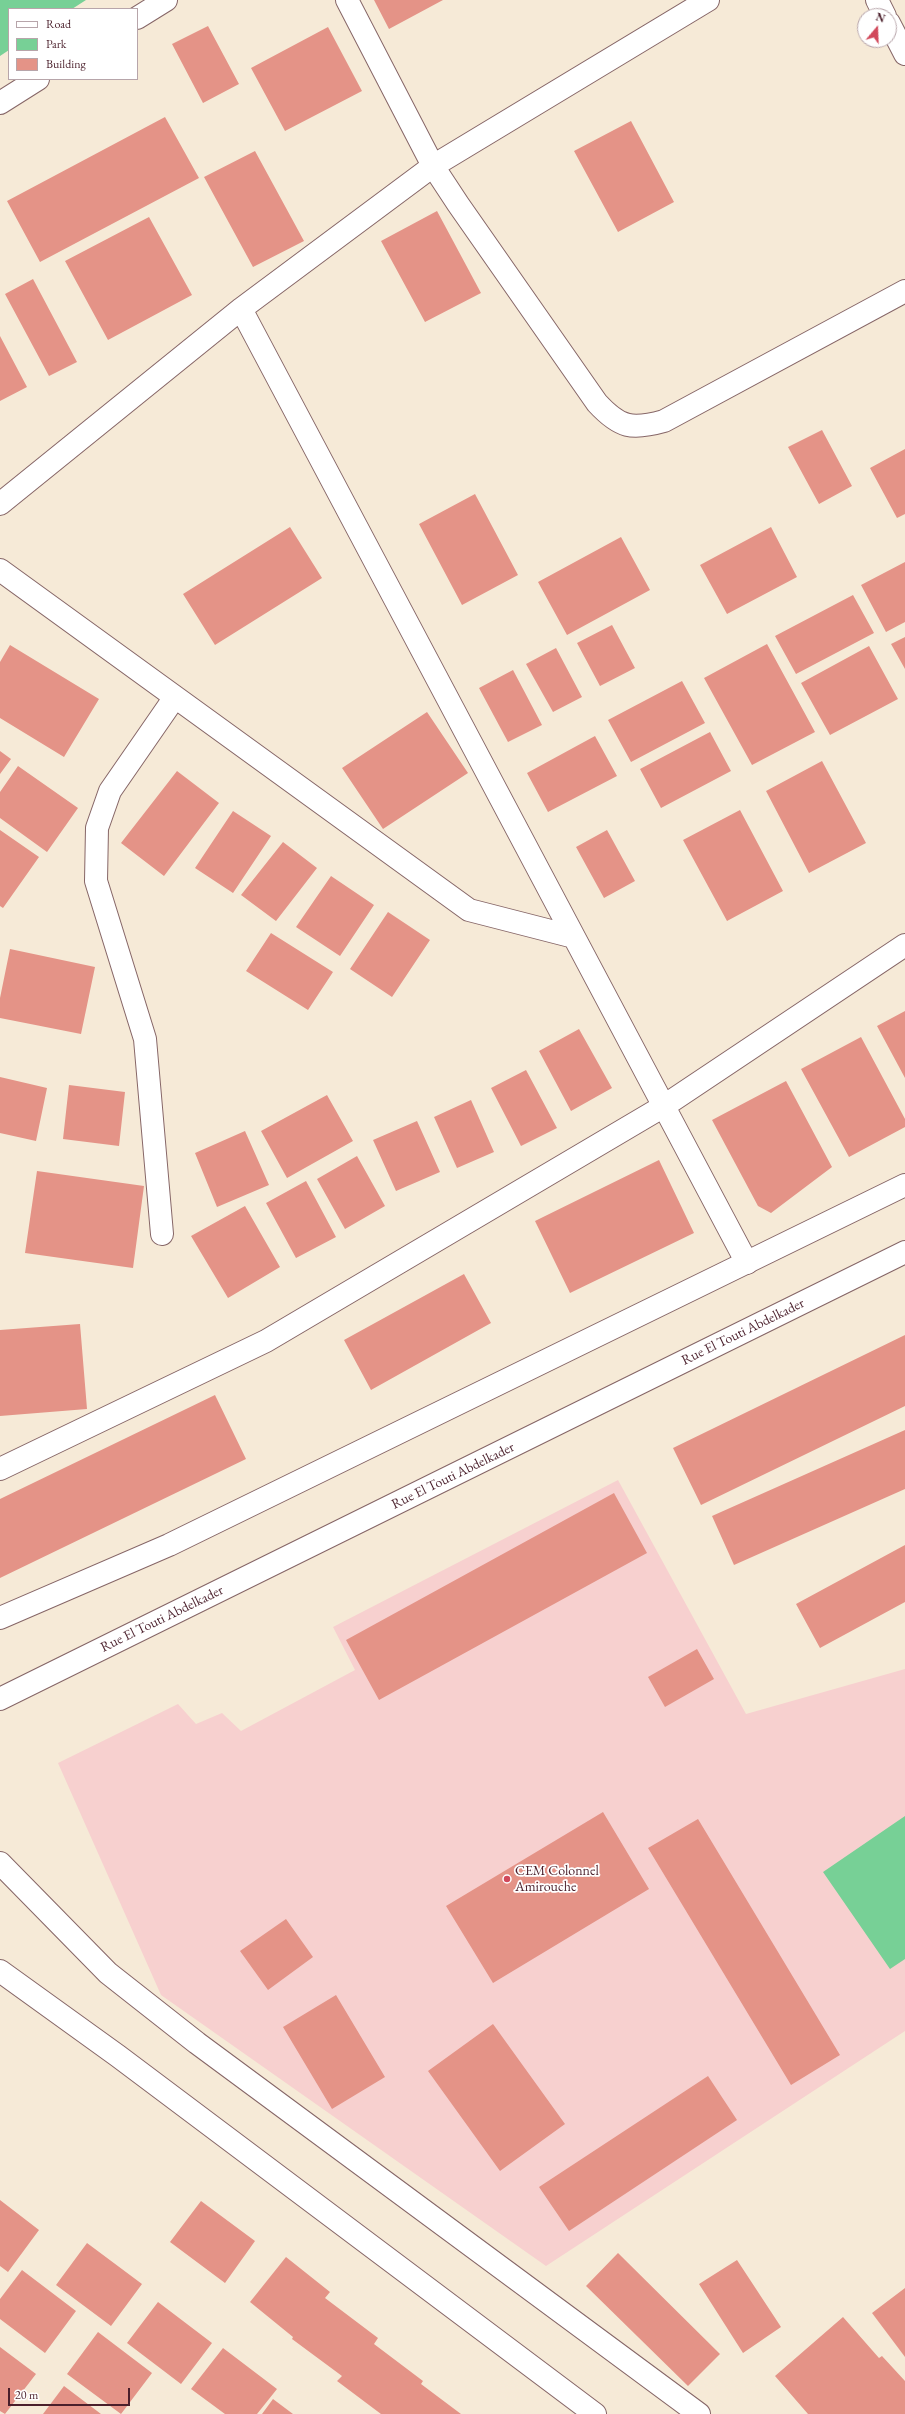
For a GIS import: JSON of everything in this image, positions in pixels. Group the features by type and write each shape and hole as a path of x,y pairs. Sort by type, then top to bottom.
{"street":[{"path":"138,17 166,0"},
{"path":"347,0 433,166 597,403 612,419 627,425 641,428 664,421 905,291"},
{"path":"0,504 241,309 433,166 708,0"},
{"path":"897,38 905,54"},
{"path":"0,103 36,80"},
{"path":"241,309 746,1263"},
{"path":"0,570 469,910 574,937"},
{"path":"162,1234 145,1039 96,881 97,828 110,791 175,697"},
{"path":"0,1469 266,1341 664,1106 905,945"},
{"path":"0,1618 168,1545 905,1185"},
{"name":"Rue El Touti Abdelkader","path":"0,1699 905,1252"},
{"path":"0,1863 108,1973 196,2043 699,2414"},
{"path":"0,1971 130,2065 595,2414"}],"shaded area":[{"name":"CEM Colonnel Amirouche","path":"618,1480 746,1714 905,1669 905,2031 546,2266 161,1995 58,1763 178,1704 196,1724 222,1713 241,1731 355,1670 333,1627"}],"green space":[{"path":"0,0 86,0 74,8 8,8 8,51 0,56"},
{"path":"905,1816 905,1959 890,1969 823,1872"}],"building":[{"path":"374,0 443,0 389,29"},
{"path":"208,26 239,84 203,103 172,44"},
{"path":"328,27 362,91 285,131 251,68"},
{"path":"165,117 199,178 40,262 7,201"},
{"path":"631,121 674,202 618,232 574,151"},
{"path":"255,151 304,241 253,267 204,177"},
{"path":"437,211 481,293 425,322 381,241"},
{"path":"149,217 192,295 108,340 65,261"},
{"path":"33,279 77,362 49,376 5,294"},
{"path":"0,336 27,387 0,401"},
{"path":"822,430 852,486 819,504 788,447"},
{"path":"905,449 905,514 897,518 870,468"},
{"path":"475,494 518,575 462,605 419,524"},
{"path":"290,527 322,578 215,645 183,594"},
{"path":"771,527 797,577 727,614 700,565"},
{"path":"621,537 650,590 567,635 538,582"},
{"path":"905,562 905,622 886,632 861,585"},
{"path":"853,595 874,633 796,674 775,636"},
{"path":"612,625 635,668 600,686 577,643"},
{"path":"905,637 905,669 891,644"},
{"path":"767,644 815,732 752,765 704,678"},
{"path":"10,645 99,699 64,757 0,718 0,662"},
{"path":"869,646 898,699 830,735 801,683"},
{"path":"556,648 582,697 553,712 526,664"},
{"path":"513,670 542,725 508,742 479,688"},
{"path":"682,681 705,723 631,762 608,720"},
{"path":"427,712 468,773 383,829 342,768"},
{"path":"710,732 731,771 661,808 640,769"},
{"path":"595,736 617,776 548,812 527,773"},
{"path":"0,751 11,759 0,774"},
{"path":"822,761 866,843 809,873 766,791"},
{"path":"18,766 78,808 47,852 0,818 0,792"},
{"path":"177,771 219,803 164,876 121,843"},
{"path":"740,810 783,891 727,921 683,840"},
{"path":"233,811 271,836 233,893 195,868"},
{"path":"0,830 39,857 3,908 0,906"},
{"path":"607,830 635,881 604,898 576,847"},
{"path":"283,842 317,868 276,921 241,895"},
{"path":"331,876 374,905 340,956 296,927"},
{"path":"388,912 430,940 392,997 350,969"},
{"path":"271,933 333,972 308,1010 246,971"},
{"path":"10,949 95,967 81,1034 0,1018 0,998"},
{"path":"905,1011 905,1078 877,1026"},
{"path":"579,1029 612,1088 571,1111 539,1051"},
{"path":"861,1037 905,1119 905,1127 849,1157 801,1069"},
{"path":"526,1070 557,1128 521,1146 491,1088"},
{"path":"0,1077 47,1088 36,1141 0,1133"},
{"path":"786,1081 832,1167 771,1213 758,1206 712,1120"},
{"path":"69,1085 125,1092 119,1146 63,1139"},
{"path":"327,1095 353,1141 287,1178 261,1131"},
{"path":"471,1100 494,1152 457,1168 434,1117"},
{"path":"417,1121 440,1172 396,1191 373,1140"},
{"path":"245,1131 269,1185 217,1207 195,1153"},
{"path":"357,1156 385,1206 345,1229 317,1179"},
{"path":"659,1160 694,1233 570,1293 535,1221"},
{"path":"37,1171 144,1186 133,1268 25,1253"},
{"path":"306,1181 336,1237 296,1258 266,1203"},
{"path":"245,1206 280,1267 228,1298 191,1236"},
{"path":"464,1274 491,1323 371,1390 344,1340"},
{"path":"80,1324 87,1409 0,1416 0,1330"},
{"path":"905,1335 905,1406 701,1505 673,1448"},
{"path":"215,1395 246,1459 0,1578 0,1499"},
{"path":"905,1430 905,1489 734,1565 712,1516"},
{"path":"614,1493 647,1553 379,1700 346,1640"},
{"path":"905,1545 905,1602 820,1648 796,1604"},
{"path":"697,1649 714,1679 665,1707 648,1677"},
{"path":"603,1812 649,1889 493,1983 446,1906"},
{"path":"698,1819 840,2055 791,2085 648,1848"},
{"path":"286,1919 313,1957 268,1990 240,1951"},
{"path":"336,1995 385,2077 332,2109 283,2027"},
{"path":"493,2024 565,2124 500,2171 428,2071"},
{"path":"708,2076 737,2120 569,2231 539,2187"},
{"path":"0,2200 39,2230 8,2272 0,2266"},
{"path":"201,2201 255,2241 225,2283 170,2242"},
{"path":"87,2243 142,2284 111,2326 56,2285"},
{"path":"618,2253 720,2354 688,2386 586,2286"},
{"path":"286,2257 330,2292 325,2298 378,2338 374,2344 423,2381 421,2384 461,2414 381,2414 337,2381 342,2376 292,2339 293,2337 250,2302"},
{"path":"737,2260 781,2327 743,2353 699,2284"},
{"path":"22,2270 76,2311 45,2353 0,2319 0,2299"},
{"path":"905,2288 905,2357 872,2313"},
{"path":"158,2302 212,2343 181,2384 127,2343"},
{"path":"843,2317 879,2358 882,2356 905,2381 905,2414 808,2414 775,2376"},
{"path":"98,2332 152,2373 121,2414 67,2374"},
{"path":"0,2347 36,2374 5,2414 0,2411"},
{"path":"223,2348 277,2389 257,2414 225,2414 191,2389"},
{"path":"64,2386 101,2414 43,2414"},
{"path":"273,2399 293,2414 262,2414"}],"place":[{"name":"CEM Colonnel Amirouche","path":"507,1879"}]}
